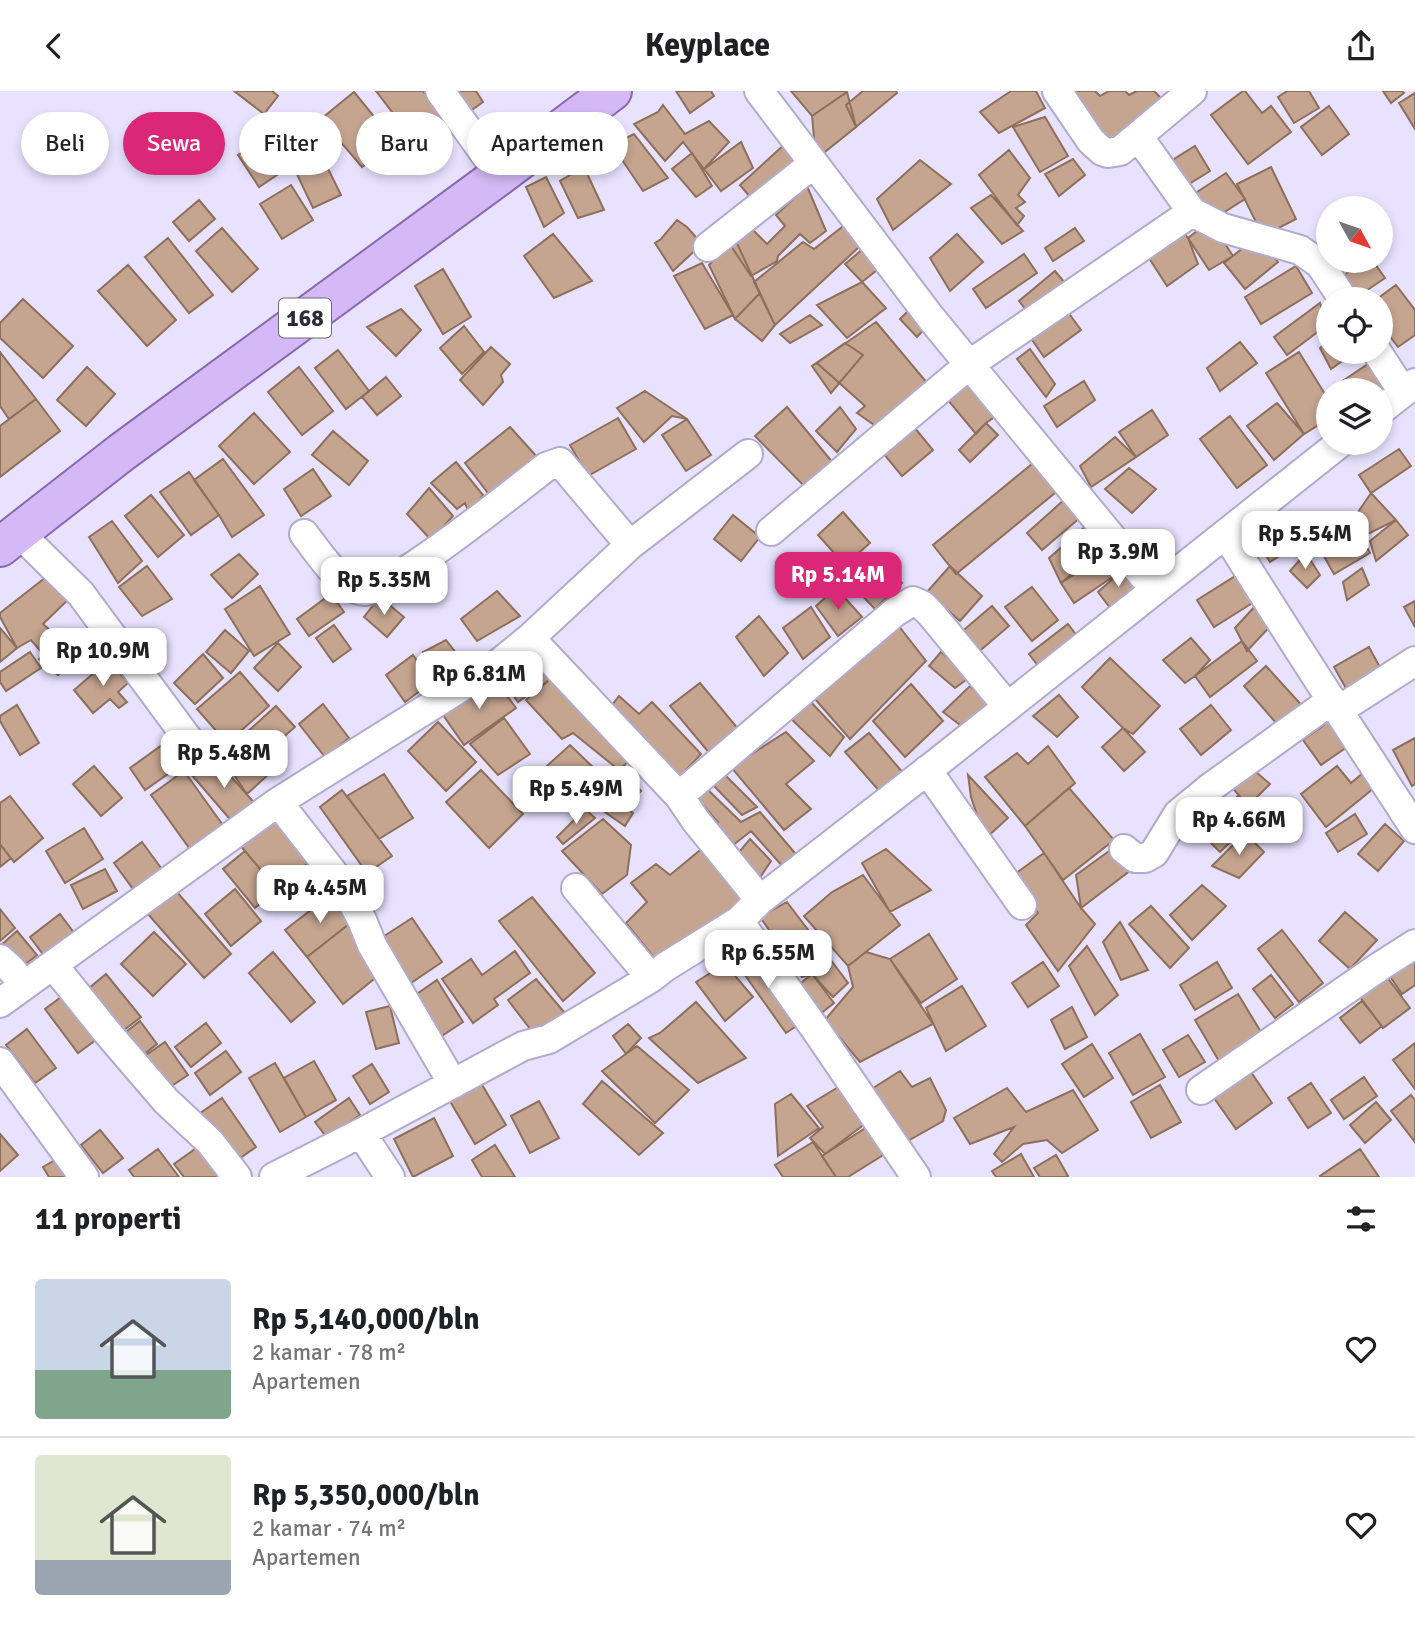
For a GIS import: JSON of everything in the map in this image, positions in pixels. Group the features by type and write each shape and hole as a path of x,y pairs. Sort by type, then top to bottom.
{"main road":[{"name":"168","path":"584,112 612,91"},
{"name":"168","path":"9,540 122,452 500,175"}],"street":[{"path":"440,91 467,129"},
{"path":"759,91 931,318 1155,590"},
{"path":"1057,91 1091,141 1108,153 1120,151 1192,91"},
{"path":"1138,136 1192,212 1223,228 1300,250 1320,264 1335,287"},
{"path":"708,247 813,164"},
{"path":"771,531 970,365 1192,212"},
{"path":"1388,364 1409,388 1393,401"},
{"path":"0,1003 278,802 498,664 530,638 629,545 748,454"},
{"path":"274,1177 316,1168 361,1133 523,1046 549,1039 739,921 760,900 1325,455"},
{"path":"304,534 351,588 366,592 397,576 546,467 560,462 629,545"},
{"path":"1226,534 1415,829"},
{"path":"9,540 81,594 191,743"},
{"path":"678,796 895,612 913,601 931,614 1007,706"},
{"path":"530,638 678,796 760,900"},
{"path":"1124,849 1135,858 1145,858 1154,853 1178,814 1211,787 1336,705 1415,661"},
{"path":"927,770 1022,905"},
{"path":"278,802 345,888 372,945 453,1084"},
{"path":"576,888 651,978"},
{"path":"739,921 817,1030 916,1177"},
{"path":"1201,1090 1415,944"},
{"path":"0,959 24,985"},
{"path":"53,965 166,1101 210,1142 237,1177"},
{"path":"0,1062 84,1177"},
{"path":"361,1133 390,1177"}],"building":[{"path":"234,91 272,91 278,96 266,112 261,112"},
{"path":"376,91 423,91 440,112 392,112"},
{"path":"444,91 476,91 483,102 462,117"},
{"path":"676,91 711,91 714,96 690,113"},
{"path":"791,91 846,91 847,92 812,116"},
{"path":"863,91 897,93 856,127 846,105"},
{"path":"1011,91 1036,91 1045,108 999,133 980,112"},
{"path":"1061,91 1095,91 1100,96 1109,91 1125,91 1129,95 1137,91 1154,91 1161,98 1159,115 1101,158"},
{"path":"1243,91 1262,113 1271,106 1291,132 1248,164 1211,115"},
{"path":"1287,91 1309,91 1319,108 1294,123 1278,97"},
{"path":"1383,91 1402,91 1404,93 1391,103"},
{"path":"354,92 370,112 356,112 356,160 342,144 342,112 330,112"},
{"path":"847,92 856,127 816,159 812,116"},
{"path":"1415,93 1415,129 1399,103"},
{"path":"663,105 685,134 709,121 729,142 704,169 683,142 665,161 634,124 658,112"},
{"path":"1329,106 1349,134 1322,155 1301,127"},
{"path":"1045,117 1068,156 1040,172 1013,127"},
{"path":"634,134 668,178 643,191 628,169 628,137"},
{"path":"741,142 753,168 721,191 704,169"},
{"path":"785,144 802,162 756,204 740,185"},
{"path":"1195,146 1210,171 1181,189 1166,164"},
{"path":"1009,150 1030,178 1018,195 1025,202 1016,208 1024,216 1017,225 979,175"},
{"path":"692,153 712,186 696,197 672,169"},
{"path":"1073,159 1085,175 1059,196 1045,174"},
{"path":"920,160 951,184 893,230 877,199"},
{"path":"1271,167 1296,219 1263,236 1237,184"},
{"path":"1226,173 1245,199 1210,221 1194,194"},
{"path":"251,175 277,175 259,187"},
{"path":"297,175 331,175 341,195 313,208"},
{"path":"570,175 588,175 604,210 578,218 560,181"},
{"path":"546,177 564,213 544,227 526,187"},
{"path":"291,185 313,220 282,239 260,204"},
{"path":"807,186 826,231 810,243 800,234 778,256 777,261 751,276 729,243 752,229 767,244 785,226 776,215"},
{"path":"991,195 1023,231 1002,244 971,208"},
{"path":"199,200 215,219 189,241 173,222"},
{"path":"677,220 702,244 673,271 655,243"},
{"path":"851,220 859,247 775,325 754,282 803,242 814,249"},
{"path":"1210,221 1233,256 1209,270 1188,238"},
{"path":"222,228 258,269 232,292 196,251"},
{"path":"1075,228 1084,241 1053,261 1045,248"},
{"path":"1181,229 1188,238 1198,264 1167,286 1147,255"},
{"path":"553,234 592,281 554,298 524,256"},
{"path":"957,234 983,262 950,291 930,258"},
{"path":"1258,236 1278,262 1245,289 1224,263"},
{"path":"168,238 213,295 189,313 145,257"},
{"path":"735,239 760,293 735,319 709,265"},
{"path":"870,243 886,263 862,282 845,264"},
{"path":"1024,254 1037,273 986,308 973,289"},
{"path":"702,263 733,315 705,329 674,276"},
{"path":"128,265 176,320 147,346 98,291"},
{"path":"1296,266 1312,293 1261,324 1245,297"},
{"path":"443,269 471,317 443,334 415,286"},
{"path":"1055,271 1070,289 1033,319 1019,301"},
{"path":"1347,273 1381,273 1385,278 1372,287 1344,287 1338,279"},
{"path":"862,282 886,308 847,338 817,305"},
{"path":"1396,285 1415,310 1415,335 1398,347 1393,341 1393,287"},
{"path":"760,293 775,325 762,341 735,319"},
{"path":"23,299 73,346 43,378 0,338 0,323"},
{"path":"1316,306 1316,333 1287,355 1274,337"},
{"path":"911,308 927,326 917,337 900,319"},
{"path":"1065,308 1081,330 1044,357 1028,334"},
{"path":"401,309 421,330 396,356 367,327"},
{"path":"810,315 822,325 790,343 780,334"},
{"path":"876,322 928,384 884,432 857,413 865,406 817,363"},
{"path":"464,326 484,352 462,374 440,348"},
{"path":"1240,342 1257,363 1220,391 1207,368"},
{"path":"845,343 863,355 831,393 812,366"},
{"path":"491,347 510,364 501,375 503,382 483,405 460,380"},
{"path":"1030,349 1055,384 1046,397 1017,359"},
{"path":"338,350 369,391 346,409 315,368"},
{"path":"0,352 36,399 9,419 0,406"},
{"path":"1299,352 1316,380 1316,426 1304,434 1266,373"},
{"path":"1368,364 1372,364 1382,378 1347,378"},
{"path":"87,367 115,394 86,426 57,400"},
{"path":"299,367 333,411 302,435 268,392"},
{"path":"978,374 1006,409 976,434 947,399"},
{"path":"386,377 401,396 377,415 362,397"},
{"path":"1084,381 1095,400 1057,427 1044,406"},
{"path":"645,391 687,419 672,416 644,442 617,408"},
{"path":"36,399 60,431 0,477 0,426"},
{"path":"1277,403 1304,434 1274,460 1247,426"},
{"path":"787,407 833,463 805,487 755,436"},
{"path":"840,407 856,429 837,452 816,431"},
{"path":"1152,410 1168,435 1136,457 1119,432"},
{"path":"254,413 290,452 254,484 219,446"},
{"path":"1230,416 1267,465 1237,488 1200,439"},
{"path":"618,418 636,449 588,476 570,445"},
{"path":"687,419 711,455 686,471 662,435"},
{"path":"986,423 998,435 970,462 959,450"},
{"path":"510,427 538,458 491,497 465,463"},
{"path":"914,427 933,450 902,476 883,453"},
{"path":"333,431 368,461 349,485 312,455"},
{"path":"1115,437 1136,457 1091,487 1080,466"},
{"path":"1399,449 1411,466 1371,493 1359,475"},
{"path":"223,459 264,515 232,537 194,480"},
{"path":"1038,459 1061,488 956,574 933,545"},
{"path":"456,462 483,495 480,499 486,507 469,513 465,503 457,509 431,483"},
{"path":"1129,468 1156,489 1132,513 1105,489"},
{"path":"313,469 331,496 301,516 284,489"},
{"path":"189,472 219,515 191,535 160,492"},
{"path":"429,488 453,516 431,540 407,514"},
{"path":"1371,493 1396,520 1360,538 1352,521"},
{"path":"151,495 184,535 158,557 125,516"},
{"path":"1065,499 1081,517 1042,550 1027,533"},
{"path":"843,512 870,543 845,565 818,535"},
{"path":"733,515 760,537 741,561 714,539"},
{"path":"1277,519 1295,546 1270,562 1254,535"},
{"path":"1396,520 1408,535 1376,561 1370,541"},
{"path":"112,521 142,561 118,583 89,537"},
{"path":"1352,521 1370,553 1334,574 1316,542"},
{"path":"1086,526 1104,547 1061,583 1049,558"},
{"path":"1111,551 1123,570 1074,603 1061,583"},
{"path":"1306,553 1320,575 1307,588 1290,571"},
{"path":"239,554 258,574 232,598 211,575"},
{"path":"881,561 902,583 875,609 854,587"},
{"path":"147,566 172,599 142,616 119,587"},
{"path":"950,566 982,596 960,621 927,592"},
{"path":"1362,568 1369,585 1347,600 1343,582"},
{"path":"55,570 76,592 43,624 80,657 58,675 39,659 44,655 31,640 17,648 0,617 0,613"},
{"path":"1123,570 1138,587 1111,609 1098,592"},
{"path":"1237,575 1254,602 1214,627 1197,600"},
{"path":"260,586 290,634 254,656 225,609"},
{"path":"1032,587 1058,620 1032,641 1005,607"},
{"path":"836,588 862,617 838,636 816,606"},
{"path":"497,591 520,616 477,641 461,619"},
{"path":"331,594 344,612 309,636 297,619"},
{"path":"380,597 404,617 387,637 364,617"},
{"path":"1415,601 1415,627 1404,607"},
{"path":"1257,604 1275,621 1247,651 1235,628"},
{"path":"992,606 1009,626 976,654 959,634"},
{"path":"811,607 830,637 803,659 783,628"},
{"path":"759,616 788,653 764,676 736,637"},
{"path":"1068,624 1084,645 1045,675 1029,654"},
{"path":"334,625 351,649 333,662 316,638"},
{"path":"898,625 926,661 850,739 815,699"},
{"path":"0,628 17,648 0,662"},
{"path":"225,630 249,651 231,673 206,652"},
{"path":"1191,638 1210,660 1185,683 1163,660"},
{"path":"446,640 471,672 451,692 423,652"},
{"path":"1242,641 1257,661 1210,697 1195,676"},
{"path":"278,643 301,667 278,691 254,668"},
{"path":"1369,647 1383,673 1348,692 1334,667"},
{"path":"534,651 553,677 518,702 498,674"},
{"path":"30,652 41,668 6,691 0,682 0,672"},
{"path":"941,652 970,677 955,688 929,666"},
{"path":"203,654 223,678 195,704 174,683"},
{"path":"413,655 432,682 405,702 386,675"},
{"path":"1110,658 1160,706 1133,734 1123,728 1082,687"},
{"path":"109,660 128,683 118,692 127,702 119,708 110,699 93,713 74,690"},
{"path":"1266,666 1306,710 1283,731 1244,686"},
{"path":"240,672 269,706 227,743 197,709"},
{"path":"553,677 638,753 619,770 573,733 562,739 526,700"},
{"path":"494,678 516,708 464,745 443,715"},
{"path":"700,683 740,731 711,755 670,706"},
{"path":"911,684 943,721 905,757 873,721"},
{"path":"970,686 991,705 964,728 943,712"},
{"path":"1059,695 1078,717 1057,737 1033,716"},
{"path":"619,696 639,714 652,702 701,754 675,782 609,709"},
{"path":"808,699 844,737 830,756 787,715"},
{"path":"323,704 349,738 325,757 299,724"},
{"path":"17,705 39,743 20,755 0,721 0,716"},
{"path":"1211,705 1231,730 1201,755 1180,729"},
{"path":"276,706 295,727 264,754 246,733"},
{"path":"1323,713 1347,747 1321,765 1303,740 1324,725"},
{"path":"504,718 530,754 498,775 470,744"},
{"path":"438,722 476,762 446,791 408,751"},
{"path":"1123,728 1145,752 1124,771 1102,747"},
{"path":"786,732 814,761 786,784 811,809 784,830 731,767"},
{"path":"869,733 904,774 882,794 845,752"},
{"path":"238,734 252,751 230,769 216,753"},
{"path":"1415,738 1415,784 1412,786 1393,750"},
{"path":"169,740 185,762 145,790 130,768"},
{"path":"570,745 600,774 565,802 537,775"},
{"path":"1048,746 1075,783 1025,826 985,777 1017,753 1028,764"},
{"path":"252,753 270,773 247,794 230,769"},
{"path":"212,755 257,806 235,825 191,774"},
{"path":"94,766 122,798 101,816 73,784"},
{"path":"1249,766 1270,784 1248,806 1230,785"},
{"path":"1337,766 1351,783 1363,773 1374,788 1326,827 1301,794"},
{"path":"481,770 523,814 489,848 446,802"},
{"path":"184,771 225,828 192,852 151,795"},
{"path":"613,773 620,781 627,775 641,791 626,806 604,783"},
{"path":"384,774 413,818 379,839 347,796"},
{"path":"724,774 757,807 742,815 714,786"},
{"path":"968,775 1008,818 985,839 971,797"},
{"path":"706,788 741,822 760,812 800,859 784,868 751,831 732,846 711,827 718,822 695,796"},
{"path":"1069,788 1114,840 1063,880 1025,826"},
{"path":"342,790 392,856 367,873 320,807"},
{"path":"1219,790 1226,799 1201,823 1193,815"},
{"path":"605,793 633,813 625,826 596,806"},
{"path":"10,796 43,838 14,862 0,844 0,803"},
{"path":"1238,796 1257,816 1220,852 1201,833"},
{"path":"585,809 595,818 563,844 557,837"},
{"path":"278,811 316,856 277,889 239,844"},
{"path":"1355,814 1367,834 1338,852 1326,833"},
{"path":"603,819 631,845 627,875 602,894 562,851"},
{"path":"1385,824 1404,841 1378,871 1358,854"},
{"path":"84,828 103,859 65,883 46,851"},
{"path":"1245,833 1264,852 1239,878 1212,866"},
{"path":"750,839 771,861 757,882 735,857"},
{"path":"142,842 164,872 136,893 114,863"},
{"path":"0,844 11,858 0,867"},
{"path":"1116,846 1135,867 1081,908 1076,875"},
{"path":"704,847 754,903 656,960 626,923 647,902 631,883 656,864 670,875"},
{"path":"886,849 931,890 890,912 862,863"},
{"path":"245,851 277,889 255,908 223,869"},
{"path":"1044,853 1095,924 1058,971 1026,925 1038,913 1012,876"},
{"path":"105,869 117,891 83,909 71,885"},
{"path":"863,875 900,925 848,966 804,916 832,892"},
{"path":"1202,885 1226,906 1192,940 1170,915"},
{"path":"235,889 261,921 231,946 205,914"},
{"path":"176,891 231,954 204,978 148,914"},
{"path":"333,893 354,920 307,957 285,930"},
{"path":"532,897 595,973 563,1001 499,921"},
{"path":"787,902 848,983 833,997 812,974 802,977 760,917"},
{"path":"1151,906 1189,948 1170,968 1129,924"},
{"path":"0,909 15,928 0,941"},
{"path":"1345,912 1377,940 1350,969 1319,941"},
{"path":"60,914 75,934 45,957 30,937"},
{"path":"412,918 442,962 405,987 375,942"},
{"path":"1120,922 1148,970 1121,980 1103,942"},
{"path":"348,925 384,971 343,1004 307,957"},
{"path":"1282,930 1323,983 1299,1002 1258,949"},
{"path":"17,931 37,955 17,971 0,946"},
{"path":"154,932 186,964 153,996 121,964"},
{"path":"929,934 957,979 921,1003 890,959"},
{"path":"1087,946 1118,995 1095,1015 1069,966"},
{"path":"750,947 801,1023 786,1033 735,961"},
{"path":"515,951 530,973 494,999 498,1005 473,1023 442,979 471,959 482,975"},
{"path":"273,952 315,1002 291,1022 249,973"},
{"path":"866,952 890,959 933,1024 860,1062 825,1020 853,987 848,966"},
{"path":"1415,958 1415,985 1402,994 1389,975"},
{"path":"1043,962 1059,986 1028,1007 1012,983"},
{"path":"1217,962 1232,988 1195,1010 1180,985"},
{"path":"725,964 753,997 725,1021 696,982"},
{"path":"1381,969 1410,1008 1383,1028 1354,989"},
{"path":"106,974 141,1017 116,1036 82,994"},
{"path":"812,974 834,1003 810,1022 790,992"},
{"path":"1271,975 1293,1004 1275,1018 1253,989"},
{"path":"536,979 564,1012 537,1038 508,1000"},
{"path":"437,980 463,1022 437,1039 411,998"},
{"path":"962,986 986,1026 946,1051 926,1008"},
{"path":"68,992 100,1037 78,1053 45,1009"},
{"path":"1238,994 1264,1037 1220,1063 1195,1020"},
{"path":"1362,1001 1382,1026 1360,1043 1340,1018"},
{"path":"696,1002 746,1058 698,1083 649,1038 660,1033"},
{"path":"390,1006 399,1043 376,1049 366,1012"},
{"path":"1072,1007 1087,1037 1065,1049 1051,1020"},
{"path":"140,1021 157,1044 138,1059 121,1036"},
{"path":"206,1023 221,1043 191,1067 175,1047"},
{"path":"628,1024 641,1038 626,1054 613,1036"},
{"path":"27,1029 56,1068 35,1083 6,1045"},
{"path":"1140,1034 1165,1077 1133,1095 1109,1053"},
{"path":"1188,1035 1205,1062 1179,1077 1163,1050"},
{"path":"165,1042 188,1075 161,1093 139,1060"},
{"path":"1415,1043 1415,1089 1393,1060"},
{"path":"1092,1044 1113,1078 1084,1097 1062,1064"},
{"path":"637,1046 689,1090 655,1123 602,1071"},
{"path":"226,1051 241,1072 210,1095 195,1073"},
{"path":"314,1061 336,1100 306,1117 284,1078"},
{"path":"275,1063 306,1117 280,1132 249,1078"},
{"path":"372,1064 389,1092 370,1104 353,1076"},
{"path":"900,1071 912,1087 930,1078 946,1110 943,1121 906,1142 870,1090"},
{"path":"1251,1072 1272,1103 1236,1129 1214,1098"},
{"path":"1364,1077 1377,1096 1344,1119 1331,1100"},
{"path":"478,1078 506,1125 475,1144 447,1096"},
{"path":"602,1081 663,1133 639,1155 583,1104"},
{"path":"845,1083 870,1120 825,1154 810,1138 823,1127 807,1106"},
{"path":"1311,1083 1331,1113 1308,1128 1288,1098"},
{"path":"1160,1085 1181,1122 1151,1138 1131,1102"},
{"path":"1007,1088 1026,1112 1073,1090 1098,1130 1062,1153 1047,1140 1023,1144 1002,1162 994,1154 1014,1127 970,1144 954,1118"},
{"path":"791,1094 819,1128 778,1156 775,1104"},
{"path":"1411,1095 1415,1100 1415,1142 1391,1111"},
{"path":"222,1098 256,1147 230,1165 196,1116"},
{"path":"349,1098 360,1115 327,1138 315,1122"},
{"path":"539,1101 559,1138 530,1153 511,1116"},
{"path":"1376,1102 1391,1120 1365,1143 1350,1125"},
{"path":"434,1118 453,1156 413,1177 394,1139"},
{"path":"870,1125 888,1152 848,1177 836,1177 822,1156"},
{"path":"100,1130 123,1158 103,1173 81,1145"},
{"path":"0,1134 18,1155 0,1171"},
{"path":"205,1142 231,1177 184,1177 174,1164"},
{"path":"813,1142 836,1177 783,1177 775,1165"},
{"path":"495,1145 515,1177 482,1177 472,1160"},
{"path":"158,1149 179,1177 134,1177 129,1170"},
{"path":"1360,1149 1379,1177 1320,1176"},
{"path":"65,1154 79,1177 49,1177 43,1167"},
{"path":"1021,1154 1034,1177 996,1177 992,1171"},
{"path":"1056,1155 1068,1176 1040,1177 1034,1168"}]}
